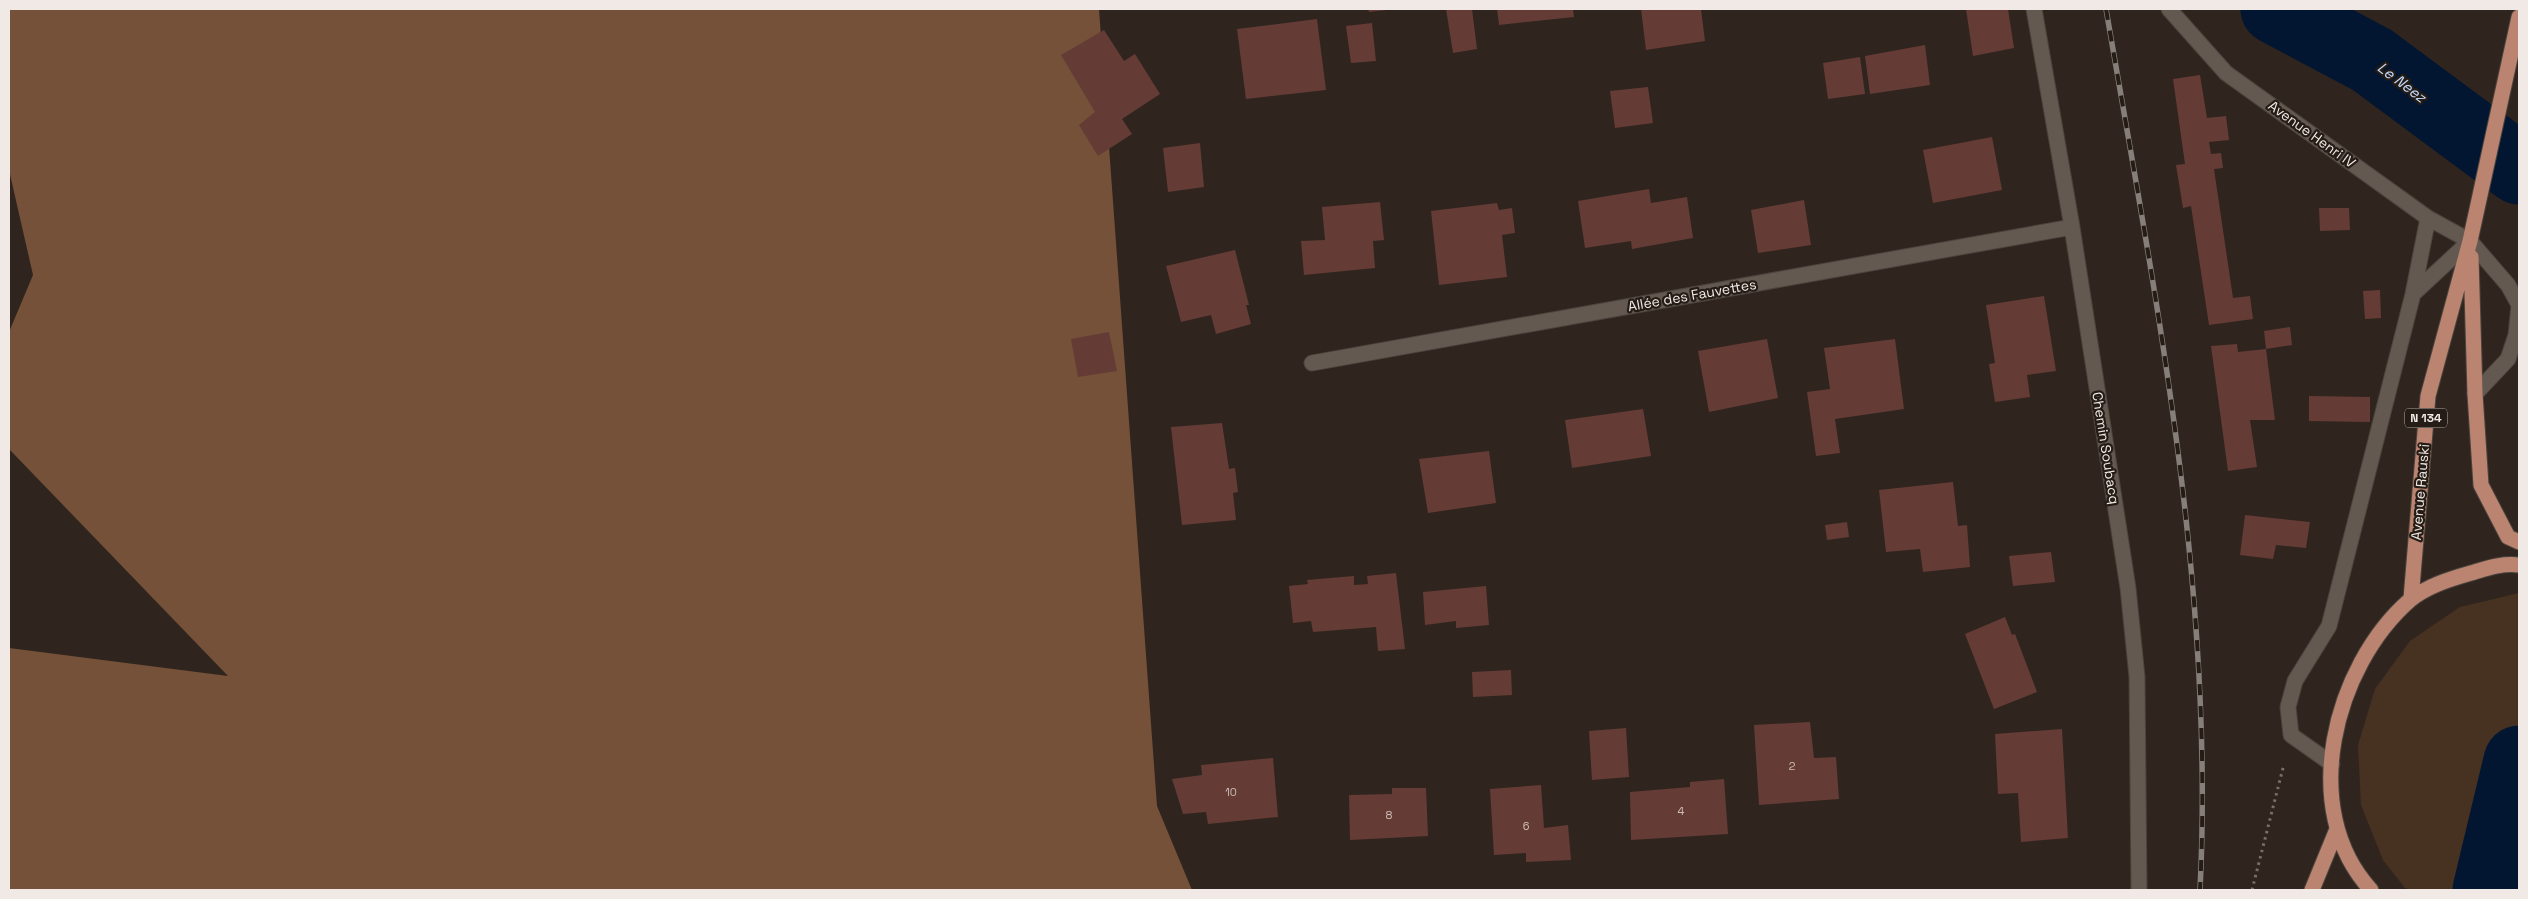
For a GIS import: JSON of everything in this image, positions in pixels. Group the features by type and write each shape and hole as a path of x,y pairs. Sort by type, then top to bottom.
{"main road":[{"name":"Avenue Rauski","path":"2411,599 2428,396 2470,241 2518,24"},
{"name":"Avenue Rauski","path":"2470,241 2475,394 2481,485 2514,540"},
{"path":"2371,890 2350,860 2338,829 2332,795 2332,764 2341,712 2356,672 2380,632 2411,599 2444,581 2506,564 2519,565"},
{"path":"2312,890 2338,829"}],"street":[{"name":"Chemin Soubacq","path":"2034,9 2072,227 2128,588 2137,677 2139,890"},
{"name":"Avenue Henri IV","path":"2169,9 2226,73 2428,218 2470,241"},
{"path":"2332,764 2291,734 2288,707 2295,682 2329,626 2413,294 2428,218"},
{"name":"Allée des Fauvettes","path":"1312,363 2072,227"},
{"path":"2413,294 2470,241 2508,285 2519,305 2516,335 2508,359 2475,394"}],"path":[{"path":"2252,890 2291,734"}],"shaded area":[{"path":"9,9 1099,9 1157,806 1192,890 9,890 9,648 228,676 9,449 9,332 33,275 9,170"},
{"path":"2519,593 2519,890 2411,890 2405,888 2383,860 2361,805 2358,745 2375,689 2410,641 2460,607"}],"building":[{"path":"1368,9 1387,9 1387,10 1369,12"},
{"path":"1446,9 1472,9 1477,49 1453,53"},
{"path":"1497,9 1573,9 1574,17 1499,25"},
{"path":"1641,9 1701,9 1705,41 1646,50"},
{"path":"1966,9 2008,9 2014,48 1973,56"},
{"path":"1317,19 1326,90 1246,99 1237,29"},
{"path":"1372,23 1376,61 1351,63 1346,26"},
{"path":"1104,30 1124,61 1135,54 1160,94 1122,119 1132,134 1098,156 1079,125 1095,112 1061,55"},
{"path":"1925,45 1930,85 1870,94 1865,56"},
{"path":"1860,57 1865,94 1828,99 1823,63"},
{"path":"2200,75 2207,118 2226,116 2229,140 2209,142 2211,154 2221,153 2223,168 2214,169 2233,298 2250,296 2253,319 2209,325 2191,206 2183,208 2176,165 2185,164 2173,79"},
{"path":"1648,87 1653,123 1615,128 1610,91"},
{"path":"1992,137 2002,190 1933,203 1923,150"},
{"path":"1200,143 1204,187 1168,192 1163,148"},
{"path":"1649,189 1651,203 1687,197 1693,238 1632,249 1631,241 1585,248 1578,201"},
{"path":"1804,200 1811,245 1758,253 1751,210"},
{"path":"1380,202 1384,240 1373,241 1375,268 1304,275 1301,241 1325,240 1322,207"},
{"path":"1497,203 1499,210 1512,208 1515,233 1502,235 1507,277 1439,285 1431,211"},
{"path":"2319,208 2349,208 2350,230 2320,231"},
{"path":"1235,250 1249,305 1246,305 1251,324 1216,334 1211,315 1181,322 1166,266"},
{"path":"2380,290 2381,318 2365,319 2363,291"},
{"path":"2044,296 2056,371 2027,375 2030,397 1995,402 1989,364 1995,363 1986,305"},
{"path":"2290,327 2292,345 2266,349 2264,331"},
{"path":"1109,332 1117,371 1078,377 1071,339"},
{"path":"1767,339 1778,398 1709,412 1698,351"},
{"path":"1895,339 1904,409 1835,419 1840,453 1816,456 1807,392 1830,389 1824,348"},
{"path":"2237,344 2238,352 2266,349 2275,420 2250,420 2257,467 2228,471 2211,346"},
{"path":"2309,396 2370,397 2370,422 2309,421"},
{"path":"1643,409 1651,456 1572,468 1565,420"},
{"path":"1222,423 1229,469 1235,468 1238,492 1233,493 1236,520 1182,525 1171,427"},
{"path":"1489,451 1496,503 1428,513 1419,459"},
{"path":"1953,482 1958,526 1967,525 1970,567 1923,572 1920,549 1886,552 1879,490"},
{"path":"2245,515 2310,522 2306,548 2276,545 2273,559 2240,555"},
{"path":"1847,522 1849,537 1827,540 1825,525"},
{"path":"2051,552 2055,582 2013,586 2009,556"},
{"path":"1396,573 1405,649 1378,651 1376,627 1313,632 1311,621 1293,623 1289,586 1308,584 1307,580 1354,576 1354,585 1368,584 1367,576"},
{"path":"1486,586 1489,625 1456,628 1456,621 1425,625 1423,592"},
{"path":"2005,617 2012,635 2015,634 2037,692 1994,709 1965,634"},
{"path":"1511,670 1512,695 1473,697 1472,672"},
{"path":"1810,722 1814,758 1836,757 1839,799 1759,805 1754,725"},
{"path":"1626,728 1629,777 1592,780 1589,731"},
{"path":"2062,729 2068,838 2021,842 2018,793 1998,794 1995,734"},
{"path":"1273,758 1278,817 1208,824 1206,812 1183,814 1172,779 1202,775 1201,765"},
{"path":"1724,779 1728,834 1631,840 1630,792 1690,787 1690,782"},
{"path":"1541,785 1544,828 1568,825 1571,860 1526,862 1526,853 1494,855 1490,789"},
{"path":"1392,788 1426,788 1428,836 1350,840 1349,795 1392,794"}],"waterway":[{"name":"Le Neez","path":"2276,9 2372,60 2519,169"},
{"name":"Le Neez","path":"2488,890 2519,761"}],"railway":[{"path":"2106,9 2162,337 2190,557 2199,668 2202,779 2200,890"}]}
